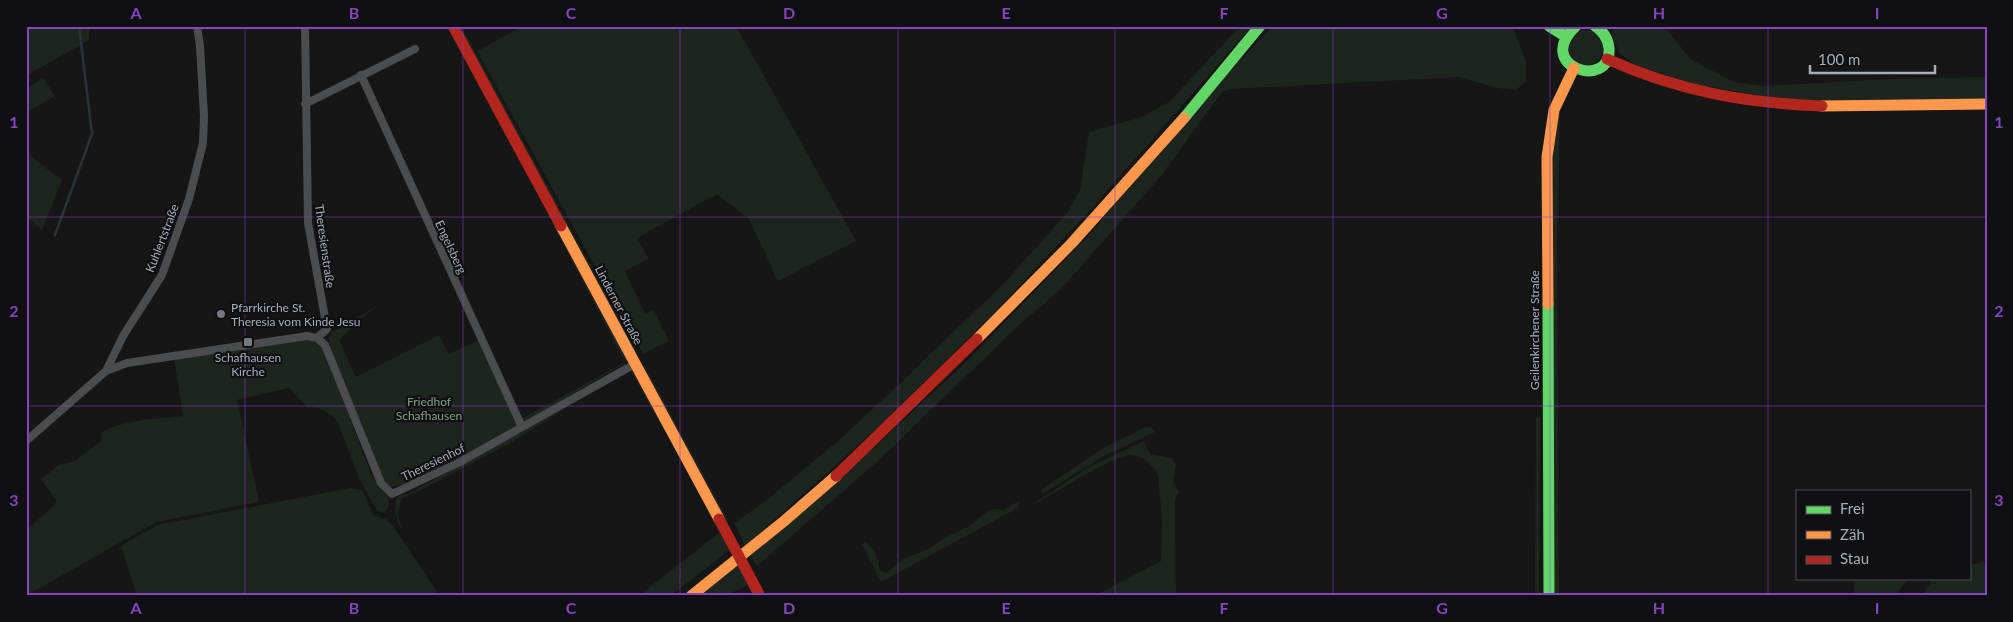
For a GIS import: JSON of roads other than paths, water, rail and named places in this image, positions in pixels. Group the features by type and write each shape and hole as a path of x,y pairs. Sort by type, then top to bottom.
{"main road":[{"name":"Linderner Straße","path":"453,26 760,595"},
{"path":"691,596 798,508 897,418 1022,296 1169,135 1260,26"},
{"path":"1549,26 1565,36"},
{"path":"1576,26 1565,36 1562,47 1564,56 1569,64 1584,72 1594,70 1607,59 1609,52 1608,40 1604,32 1597,27"},
{"path":"1607,59 1643,75 1678,86 1720,97 1741,100 1850,106 1987,104"},
{"name":"Geilenkirchener Straße","path":"1549,596 1547,157 1554,110 1574,68"}],"street":[{"name":"Kuhlertstraße","path":"26,440 106,371 122,336 162,275 189,200 203,143 204,116 197,26"},
{"name":"Theresienstraße","path":"305,26 308,223 327,329 317,338"},
{"path":"305,104 414,49"},
{"name":"Engelsberg","path":"361,75 522,427"},
{"path":"106,371 127,362 306,336 317,338"},
{"name":"Theresienhof","path":"317,338 325,345 381,483 392,494 458,463 635,364"}],"waterway":[{"path":"55,235 92,134 79,26"}],"place":[{"name":"Pfarrkirche St. Theresia vom Kinde Jesu","path":"221,314"},
{"name":"Schafhausen Kirche","path":"248,342"}],"park label":[{"name":"Friedhof Schafhausen","path":"429,408"}]}
